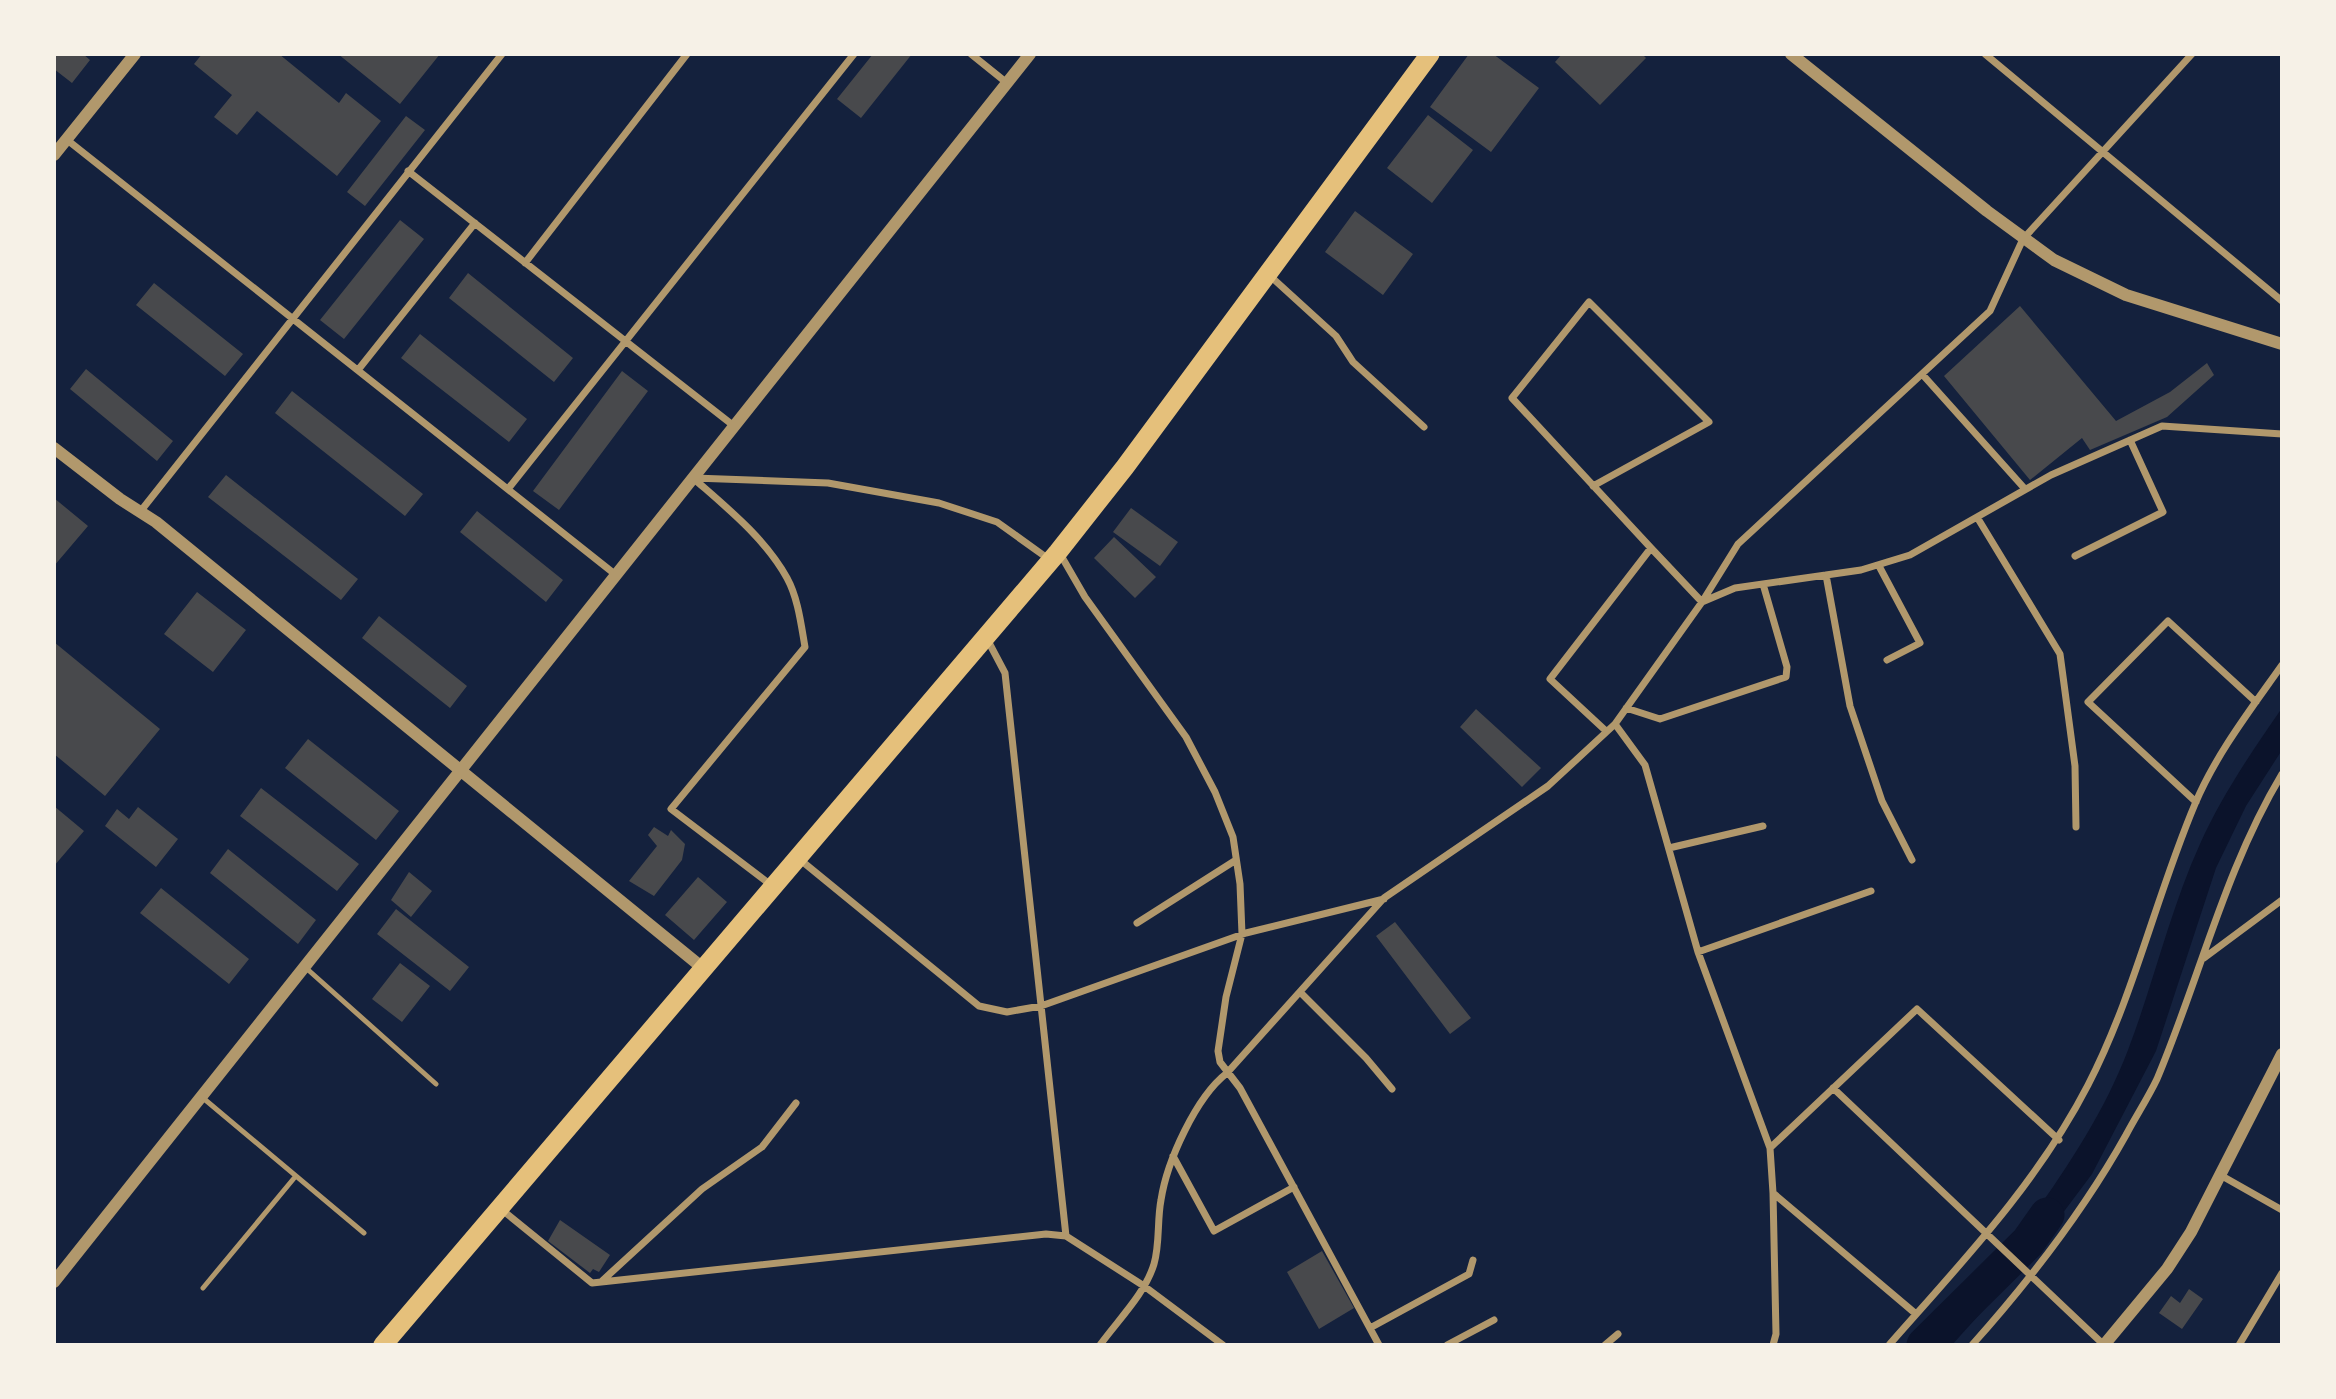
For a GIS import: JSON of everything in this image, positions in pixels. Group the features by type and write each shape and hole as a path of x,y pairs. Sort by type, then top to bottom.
{"highway":[{"path":"383,1345 1055,556 1125,467 1430,54"}],"street":[{"path":"54,155 135,54"},
{"path":"140,512 291,317 502,54"},
{"path":"524,263 687,54"},
{"path":"508,489 627,343 854,54"},
{"path":"971,54 1007,83"},
{"path":"54,1282 203,1098 1030,54"},
{"path":"1791,54 2023,239 2054,260 2126,295 2282,344"},
{"path":"1985,54 2101,154 2282,300"},
{"path":"1100,1345 1144,1286 1155,1264 1161,1199 1173,1155 1214,1083 1227,1073 1384,898 1548,786 1615,723 1702,601 1738,544 1990,311 2023,239 2192,54"},
{"path":"66,139 616,575"},
{"path":"408,171 734,426"},
{"path":"358,370 475,223"},
{"path":"1267,274 1336,336 1353,362 1424,427"},
{"path":"1593,486 1709,422 1589,302 1512,398 1593,486 1651,548 1702,601"},
{"path":"1922,374 2025,489"},
{"path":"1702,601 1735,588 1880,566 1910,555 2025,489 2162,426 2282,434"},
{"path":"2075,556 2163,512 2130,440"},
{"path":"54,447 140,512 704,969"},
{"path":"693,478 828,483 939,503 997,522 1055,556 1166,705 1192,747 1220,803 1233,837 1242,934 1219,1035 1218,1051 1227,1073 1240,1088 1378,1342 1368,1345"},
{"path":"693,478 741,520 786,578 797,607 805,646 671,809 774,887"},
{"path":"1977,517 2060,654 2075,766 2076,827"},
{"path":"1606,732 1550,679 1651,548"},
{"path":"1880,566 1920,643 1887,660"},
{"path":"1826,575 1850,706 1882,801 1912,859"},
{"path":"1626,708 1660,719 1786,677 1787,667 1763,584"},
{"path":"2196,802 2088,702 2168,621 2256,702"},
{"path":"986,637 1005,673 1066,1236"},
{"path":"1889,1345 1991,1236 2059,1140 2125,1004 2196,802 2230,741 2282,664"},
{"path":"1615,723 1645,765 1698,952 1770,1148 1776,1334 1773,1345"},
{"path":"1972,1345 2096,1189 2156,1081 2203,958 2223,895 2257,816 2282,774"},
{"path":"1669,848 1763,826"},
{"path":"798,858 979,1006 1007,1012 1041,1006 1242,934 1384,898"},
{"path":"1137,923 1236,860"},
{"path":"1698,952 1871,891"},
{"path":"2203,958 2282,900"},
{"path":"1300,992 1366,1058 1392,1089"},
{"path":"1770,1148 1917,1009 2059,1140"},
{"path":"1833,1088 2104,1345 2167,1269 2222,1176 2282,1054"},
{"path":"600,1283 702,1189 762,1147 796,1103"},
{"path":"1173,1155 1214,1231 1294,1187"},
{"path":"2222,1176 2282,1210"},
{"path":"1773,1193 1916,1314"},
{"path":"501,1209 592,1283 1046,1234 1066,1236 1144,1286 1219,1343"},
{"path":"1370,1328 1469,1275 1473,1260"},
{"path":"2241,1344 2282,1273"},
{"path":"1447,1345 1494,1320"},
{"path":"1605,1345 1618,1334"}],"lane":[{"path":"306,968 436,1084"},
{"path":"203,1098 364,1233"},
{"path":"203,1288 295,1177"}],"water":[{"path":"2282,708 2282,750 2246,806 2216,868 2156,1051 2092,1174 2027,1261 2012,1245 2061,1175 2105,1102 2128,1050 2180,894 2208,826 2248,758"},
{"path":"1995,1261 2012,1278 1952,1345 1920,1345"}],"building":[{"path":"54,54 83,54 90,60 72,83 54,69"},
{"path":"202,54 279,54 339,103 346,93 381,121 337,176 257,111 237,135 214,117 232,95 194,64"},
{"path":"338,54 440,54 400,104"},
{"path":"873,54 912,54 861,118 837,99"},
{"path":"1469,54 1493,54 1539,88 1491,152 1430,107"},
{"path":"1562,54 1642,54 1646,58 1600,105 1555,62"},
{"path":"1428,115 1473,150 1432,203 1387,168"},
{"path":"406,116 425,130 365,206 347,192"},
{"path":"1355,211 1413,254 1383,295 1325,252"},
{"path":"400,220 424,239 344,339 320,320"},
{"path":"468,273 573,358 554,382 449,298"},
{"path":"154,283 243,354 225,376 136,305"},
{"path":"2020,306 2116,421 2170,392 2207,363 2214,375 2167,417 2090,450 2082,438 2030,480 1944,376"},
{"path":"420,334 527,419 509,442 401,358"},
{"path":"86,369 173,441 157,461 70,389"},
{"path":"622,371 648,391 559,510 533,491"},
{"path":"292,391 423,494 405,516 275,413"},
{"path":"226,475 358,579 341,600 208,497"},
{"path":"54,498 88,526 54,566"},
{"path":"1131,508 1178,542 1160,566 1113,532"},
{"path":"477,511 563,580 546,602 460,532"},
{"path":"1114,537 1156,577 1135,598 1094,558"},
{"path":"197,592 246,630 213,672 164,634"},
{"path":"379,616 467,686 450,708 362,638"},
{"path":"54,642 160,729 105,796 54,754"},
{"path":"1476,709 1541,768 1522,787 1460,727"},
{"path":"308,739 399,811 376,840 285,768"},
{"path":"261,788 359,864 337,891 240,816"},
{"path":"54,806 84,831 54,866"},
{"path":"138,807 178,839 156,867 105,826 117,809 129,819"},
{"path":"654,827 668,836 671,830 685,844 682,860 654,896 629,881 657,846 648,835"},
{"path":"228,849 316,920 298,944 210,873"},
{"path":"409,872 432,891 411,917 391,900"},
{"path":"698,877 727,902 694,940 665,915"},
{"path":"161,888 249,959 229,984 140,913"},
{"path":"396,909 469,967 450,991 377,934"},
{"path":"1395,922 1471,1018 1450,1034 1376,936"},
{"path":"400,963 430,986 402,1022 372,999"},
{"path":"560,1220 610,1255 599,1272 593,1269 590,1273 548,1241"},
{"path":"1322,1251 1354,1308 1319,1329 1287,1272"},
{"path":"2189,1289 2203,1299 2182,1329 2159,1313 2171,1296 2180,1303"}],"waterway":[{"path":"1924,1345 2028,1242 2047,1215"}]}
